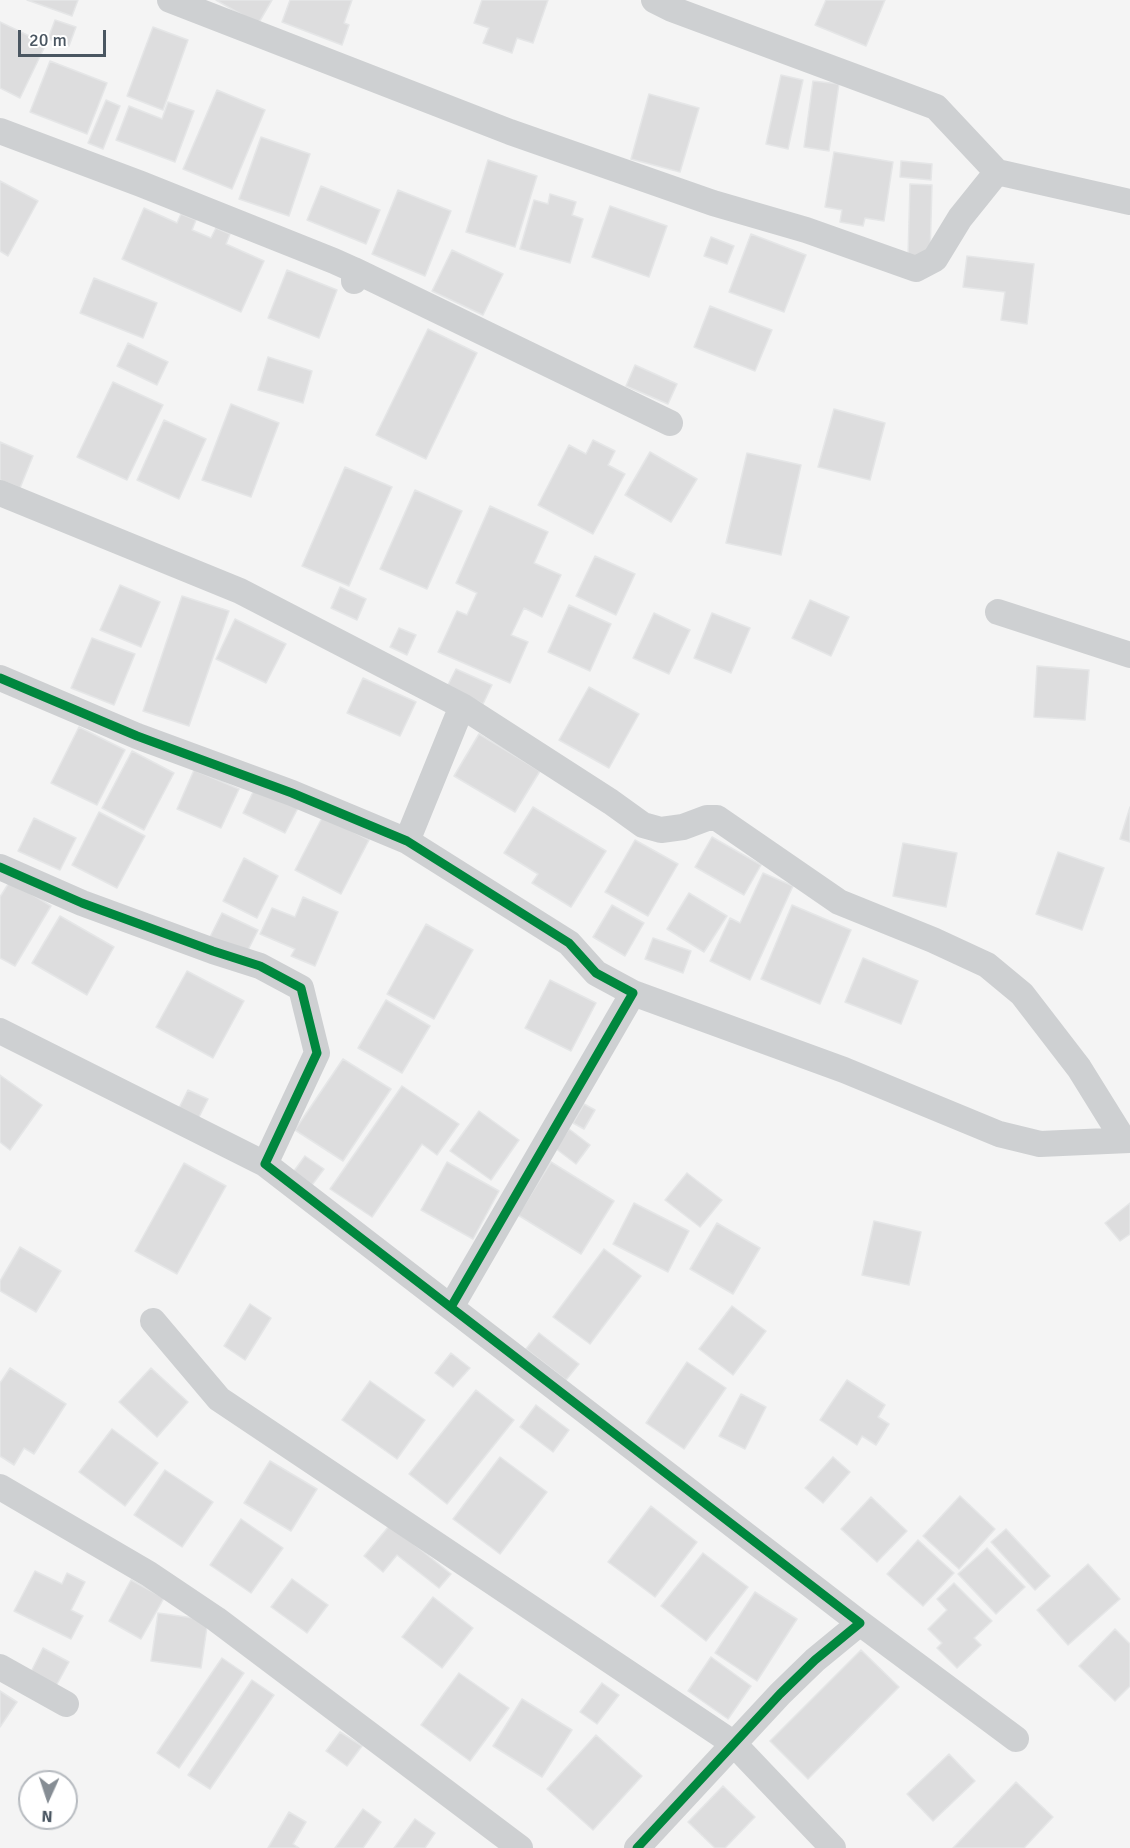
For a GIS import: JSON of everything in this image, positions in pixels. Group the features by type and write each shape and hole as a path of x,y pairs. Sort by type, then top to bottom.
{"street":[{"path":"173,0 510,132 714,203 806,230 916,268 935,259 960,218 997,172"},
{"path":"654,0 672,9 936,106 997,172 1130,202"},
{"path":"0,131 152,188 354,276 670,423"},
{"path":"0,493 240,591 462,706 643,825 661,830 683,827 707,818 717,818 839,902 933,940 987,965 1022,994 1079,1068 1127,1140"},
{"path":"998,612 1130,655"},
{"path":"0,678 137,736 292,793 407,841 569,943 596,973 633,993 844,1070 999,1134 1040,1144 1127,1140"},
{"path":"407,841 462,706"},
{"path":"0,867 82,903 260,966 301,988 317,1053 265,1164"},
{"path":"451,1306 633,993"},
{"path":"0,1031 265,1164 860,1623 1016,1738"},
{"path":"153,1321 219,1399 733,1743 833,1848"},
{"path":"0,1487 149,1574 216,1619 520,1848"},
{"path":"638,1848 733,1743 814,1660 860,1623"},
{"path":"0,1667 66,1704"}],"building":[{"path":"27,0 78,0 72,16"},
{"path":"216,0 272,0 258,24"},
{"path":"290,0 352,0 344,23 349,25 342,45 282,22"},
{"path":"482,0 548,0 533,43 517,38 512,53 483,43 489,28 474,23"},
{"path":"826,0 885,0 866,46 815,25"},
{"path":"55,20 76,27 69,46 48,39"},
{"path":"0,22 46,44 20,98 0,88"},
{"path":"153,27 188,40 163,110 127,96"},
{"path":"50,61 107,83 87,134 30,112"},
{"path":"781,75 803,80 788,149 766,144"},
{"path":"813,81 839,84 829,151 804,147"},
{"path":"217,90 265,110 232,189 183,169"},
{"path":"649,94 699,108 680,172 631,159"},
{"path":"106,100 120,106 103,149 88,143"},
{"path":"168,102 194,111 175,162 116,140 129,106 162,119"},
{"path":"261,137 310,154 289,216 239,199"},
{"path":"834,152 893,162 884,221 865,218 863,226 840,222 842,210 825,207"},
{"path":"488,160 537,176 515,247 466,232"},
{"path":"901,161 932,164 931,180 900,177"},
{"path":"0,181 38,201 8,256 0,251"},
{"path":"910,184 932,185 930,256 908,256"},
{"path":"321,186 380,210 366,244 307,220"},
{"path":"398,190 451,211 425,276 372,254"},
{"path":"550,194 576,202 572,215 583,219 570,263 520,249 534,200 548,204"},
{"path":"610,206 667,226 649,277 592,257"},
{"path":"144,208 177,223 181,214 196,220 192,230 211,238 216,228 230,234 226,244 264,261 241,312 122,259"},
{"path":"751,234 806,255 784,312 729,292"},
{"path":"711,237 734,246 727,264 704,256"},
{"path":"452,250 503,274 483,315 432,291"},
{"path":"967,256 1034,264 1027,324 1001,320 1005,292 963,287"},
{"path":"287,270 337,290 319,338 268,318"},
{"path":"94,278 157,303 143,338 80,313"},
{"path":"710,306 772,330 755,371 694,347"},
{"path":"428,329 477,353 426,459 376,435"},
{"path":"128,343 168,362 157,385 117,366"},
{"path":"268,357 312,371 303,403 258,390"},
{"path":"635,365 677,384 668,404 626,386"},
{"path":"113,382 163,405 127,480 77,457"},
{"path":"231,404 279,423 251,497 202,480"},
{"path":"834,409 885,423 870,480 818,467"},
{"path":"164,420 206,439 179,499 137,480"},
{"path":"593,440 615,451 608,465 625,474 593,534 538,505 569,445 586,454"},
{"path":"0,442 33,456 20,488 0,480"},
{"path":"650,452 697,479 671,522 625,495"},
{"path":"747,453 801,465 781,555 726,543"},
{"path":"345,467 392,487 349,586 302,566"},
{"path":"415,490 462,511 427,589 380,569"},
{"path":"490,506 548,532 534,563 561,575 542,617 524,608 511,635 528,642 510,683 438,652 457,611 467,615 477,593 456,583"},
{"path":"595,556 635,574 616,615 576,596"},
{"path":"120,585 160,602 141,647 100,630"},
{"path":"340,587 366,599 357,620 331,608"},
{"path":"182,596 229,611 189,726 143,711"},
{"path":"810,600 849,617 831,656 792,638"},
{"path":"569,605 611,624 590,671 548,652"},
{"path":"654,613 690,630 669,674 633,658"},
{"path":"712,613 750,628 731,673 694,658"},
{"path":"235,619 286,644 266,683 216,659"},
{"path":"399,628 416,635 407,655 390,647"},
{"path":"92,638 135,654 114,705 71,688"},
{"path":"1037,666 1089,670 1085,720 1034,717"},
{"path":"456,669 492,685 483,704 447,687"},
{"path":"363,678 416,702 400,736 347,713"},
{"path":"589,687 639,714 609,768 559,740"},
{"path":"79,727 125,750 97,805 51,783"},
{"path":"479,734 540,771 515,812 454,776"},
{"path":"132,751 174,773 144,830 102,808"},
{"path":"194,770 239,789 221,828 177,809"},
{"path":"255,788 298,808 285,833 243,813"},
{"path":"533,807 606,851 571,907 532,883 538,874 504,853"},
{"path":"1130,807 1130,842 1120,839"},
{"path":"99,812 145,836 117,888 72,865"},
{"path":"323,816 369,840 341,894 295,870"},
{"path":"34,818 76,838 60,870 18,851"},
{"path":"712,837 761,865 744,895 695,867"},
{"path":"635,840 678,864 648,916 605,892"},
{"path":"903,843 957,853 946,907 893,896"},
{"path":"1058,852 1104,868 1082,930 1036,914"},
{"path":"244,858 278,876 257,918 223,901"},
{"path":"763,873 793,886 750,980 710,961 730,918 740,923"},
{"path":"10,881 51,906 15,966 0,958 0,897"},
{"path":"689,893 727,916 704,952 667,929"},
{"path":"303,897 338,912 315,966 291,956 295,949 260,934 272,908 295,917"},
{"path":"612,905 644,923 625,956 593,937"},
{"path":"792,905 851,930 820,1004 761,979"},
{"path":"222,913 258,930 245,956 209,939"},
{"path":"60,916 114,947 87,995 32,963"},
{"path":"426,924 473,950 434,1019 387,994"},
{"path":"653,938 691,951 683,973 645,959"},
{"path":"863,958 918,981 901,1024 845,1002"},
{"path":"187,971 244,1001 213,1058 156,1027"},
{"path":"550,980 596,1003 571,1051 525,1028"},
{"path":"386,1000 430,1026 402,1073 358,1048"},
{"path":"343,1059 391,1089 343,1161 295,1130"},
{"path":"0,1075 42,1105 10,1150 0,1142"},
{"path":"402,1086 459,1124 437,1155 422,1144 372,1217 330,1189"},
{"path":"188,1090 208,1099 198,1119 178,1110"},
{"path":"584,1104 595,1110 584,1129 573,1123"},
{"path":"479,1111 519,1140 491,1180 450,1151"},
{"path":"569,1129 590,1145 576,1164 555,1148"},
{"path":"305,1156 324,1169 312,1185 294,1171"},
{"path":"447,1162 499,1191 473,1239 421,1210"},
{"path":"551,1162 614,1201 581,1254 518,1215"},
{"path":"184,1163 226,1186 177,1274 135,1251"},
{"path":"687,1173 722,1200 700,1227 665,1200"},
{"path":"634,1203 689,1231 668,1272 613,1244"},
{"path":"1130,1203 1130,1234 1120,1241 1105,1223"},
{"path":"874,1221 921,1232 909,1285 862,1275"},
{"path":"717,1223 760,1248 733,1294 690,1269"},
{"path":"20,1247 61,1271 36,1312 0,1291 0,1281"},
{"path":"604,1249 641,1276 590,1344 553,1317"},
{"path":"250,1304 271,1318 245,1360 224,1346"},
{"path":"732,1306 766,1331 733,1375 699,1349"},
{"path":"539,1333 579,1364 566,1380 526,1349"},
{"path":"451,1353 470,1368 453,1387 435,1373"},
{"path":"687,1362 726,1388 684,1449 646,1423"},
{"path":"10,1368 66,1404 34,1454 24,1448 14,1465 0,1456 0,1383"},
{"path":"151,1368 188,1402 157,1437 119,1402"},
{"path":"847,1380 885,1405 878,1417 889,1424 876,1445 862,1436 857,1445 820,1420"},
{"path":"370,1381 425,1420 397,1459 342,1420"},
{"path":"476,1390 514,1420 447,1504 409,1474"},
{"path":"741,1394 766,1407 745,1449 719,1436"},
{"path":"536,1405 569,1430 553,1452 520,1427"},
{"path":"112,1429 158,1463 125,1506 79,1472"},
{"path":"500,1457 547,1492 500,1554 453,1519"},
{"path":"833,1457 850,1472 823,1503 805,1488"},
{"path":"270,1461 317,1489 291,1531 244,1503"},
{"path":"165,1470 213,1502 182,1547 134,1515"},
{"path":"960,1496 995,1529 959,1569 923,1536"},
{"path":"871,1497 907,1531 877,1562 841,1529"},
{"path":"651,1506 697,1542 655,1597 608,1562"},
{"path":"241,1519 283,1548 251,1593 210,1565"},
{"path":"390,1525 451,1574 439,1588 397,1555 383,1572 364,1556"},
{"path":"1006,1529 1050,1576 1035,1590 991,1542"},
{"path":"918,1540 954,1573 923,1606 887,1574"},
{"path":"987,1548 1025,1587 996,1614 958,1574"},
{"path":"703,1553 748,1587 706,1641 661,1606"},
{"path":"1088,1564 1120,1599 1068,1645 1037,1610"},
{"path":"35,1571 62,1584 67,1573 85,1582 71,1610 83,1616 71,1639 14,1611"},
{"path":"292,1579 328,1605 307,1633 271,1607"},
{"path":"131,1580 164,1598 141,1639 109,1621"},
{"path":"954,1583 992,1621 974,1638 981,1645 957,1668 937,1648 942,1643 928,1629 947,1610 937,1599"},
{"path":"755,1592 797,1619 757,1681 715,1653"},
{"path":"433,1597 473,1628 442,1668 402,1637"},
{"path":"158,1613 208,1620 201,1668 151,1661"},
{"path":"1115,1629 1130,1644 1130,1686 1115,1701 1079,1666"},
{"path":"43,1648 69,1662 56,1686 31,1672"},
{"path":"861,1650 899,1687 808,1779 770,1741"},
{"path":"711,1657 751,1686 728,1719 688,1691"},
{"path":"222,1658 244,1673 179,1768 157,1753"},
{"path":"459,1673 509,1708 470,1761 421,1725"},
{"path":"252,1680 274,1695 210,1789 188,1775"},
{"path":"602,1683 619,1695 597,1724 580,1712"},
{"path":"0,1691 17,1702 0,1727"},
{"path":"522,1699 572,1730 542,1777 493,1746"},
{"path":"340,1732 362,1746 347,1766 326,1751"},
{"path":"596,1735 642,1776 593,1830 547,1789"},
{"path":"949,1754 975,1781 933,1821 907,1794"},
{"path":"1016,1782 1053,1817 1024,1848 953,1848"},
{"path":"723,1786 755,1817 725,1848 715,1848 688,1822"},
{"path":"363,1809 381,1822 363,1848 335,1848"},
{"path":"289,1812 306,1822 293,1844 299,1848 268,1848"},
{"path":"415,1819 435,1833 425,1848 394,1848"}],"cycle path":[{"path":"0,678 137,736 292,793 407,841 569,943 596,973 633,993 451,1307"},
{"path":"0,867 82,903 260,966 301,988 317,1053 265,1164 860,1623 815,1660 780,1694 637,1848"}]}
